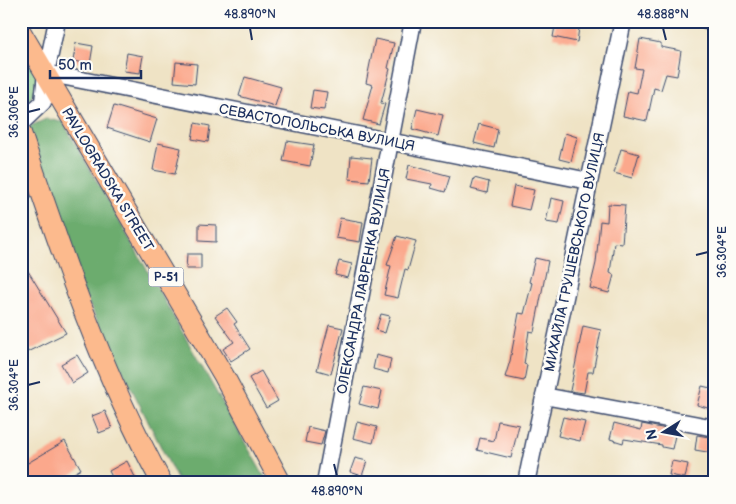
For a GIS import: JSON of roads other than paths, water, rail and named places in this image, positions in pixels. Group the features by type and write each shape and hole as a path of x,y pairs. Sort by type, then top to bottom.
{"main road":[{"name":"PAVLOGRADSKA STREET","path":"21,32 224,376 282,483"},
{"path":"21,133 63,258 100,352 162,483"}],"street":[{"path":"21,123 43,102 46,74 57,21"},
{"name":"ОЛЕКСАНДРА ЛАВРЕНКА ВУЛИЦЯ","path":"325,483 413,21"},
{"name":"МИХАЙЛА ГРУШЕВСЬКОГО ВУЛИЦЯ","path":"526,483 623,21"},
{"path":"707,21 715,22"},
{"name":"СЕВАСТОПОЛЬСЬКА ВУЛИЦЯ","path":"46,74 589,181"},
{"path":"544,396 715,428"}]}
